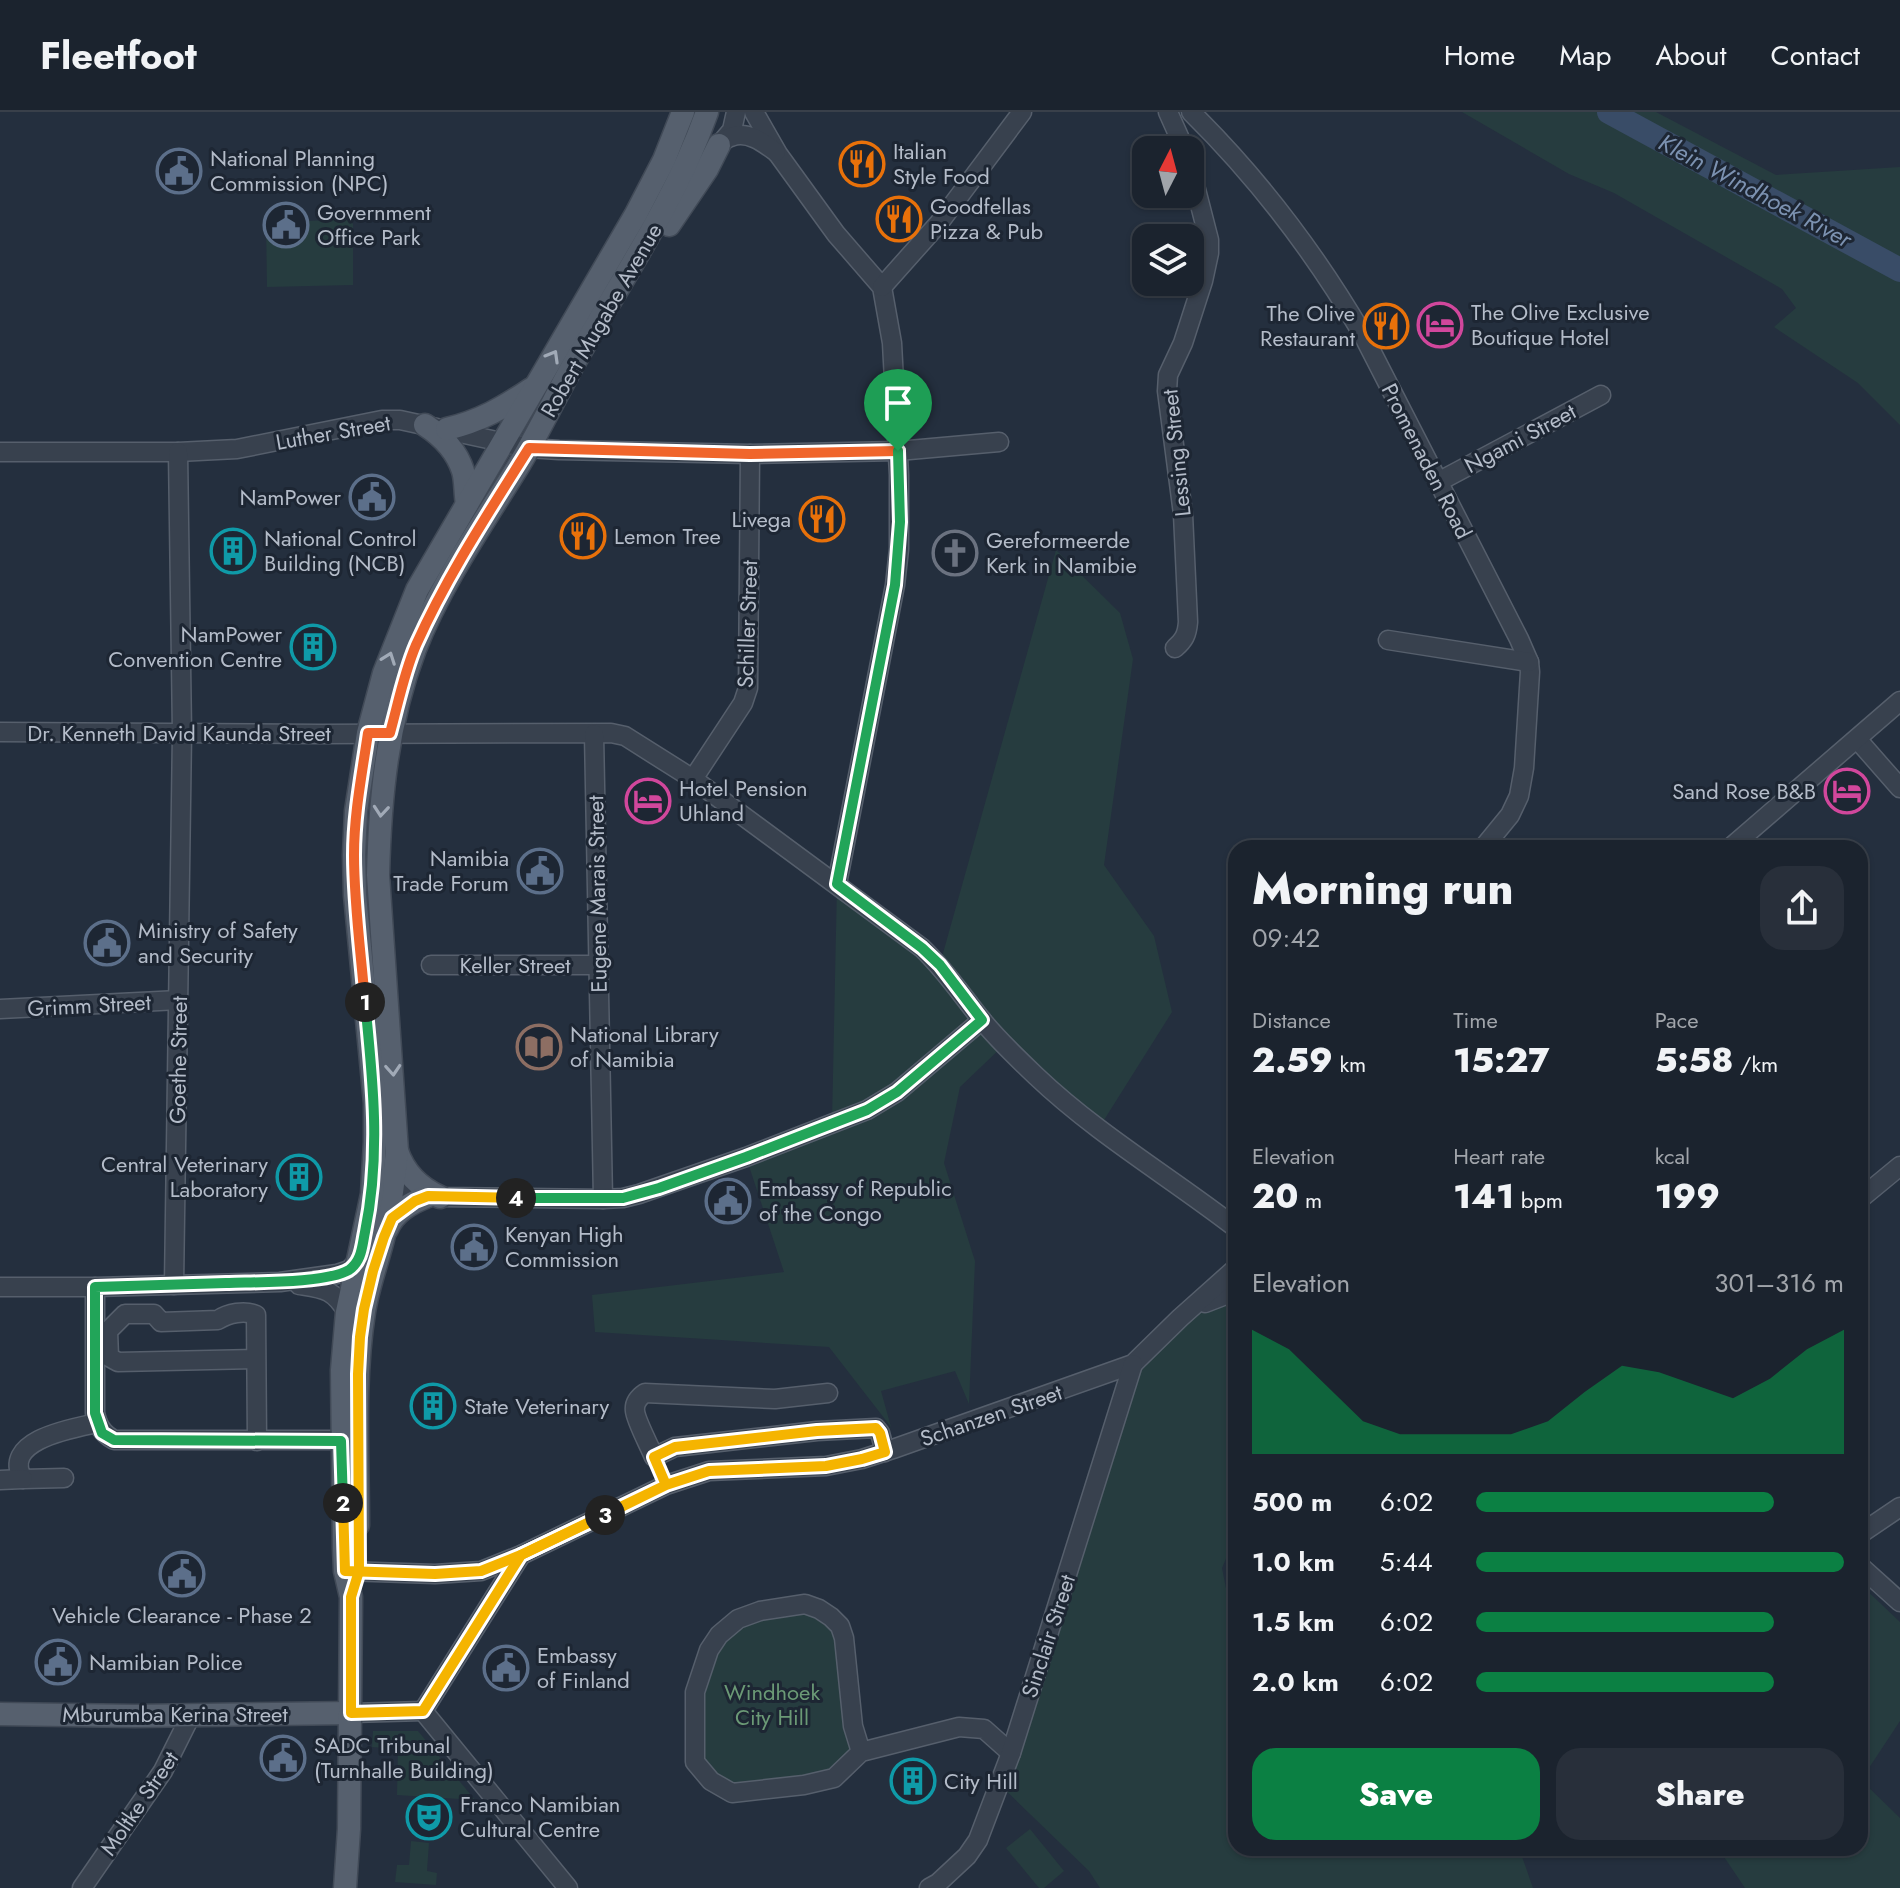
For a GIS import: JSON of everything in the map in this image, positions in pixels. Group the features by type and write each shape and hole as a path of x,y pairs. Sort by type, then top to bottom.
{"main road":[{"path":"673,112 674,135"},
{"name":"Robert Mugabe Avenue","path":"350,1440 360,1337 393,1192 397,1151 378,875 379,733 384,673 417,590 636,214 664,160 683,112"},
{"name":"Robert Mugabe Avenue","path":"345,1888 349,1829 352,1571 350,1440 342,1370 347,1312 372,1194 375,1142 375,1103 355,895 356,811 379,733 401,689 415,648 451,576 529,448 575,361 664,209 690,157 707,112"},
{"path":"575,361 594,347 628,287 707,169 719,145"},
{"path":"467,504 463,471 436,427 475,421 498,411 537,385"},
{"path":"397,1151 416,1182 434,1196"},
{"path":"384,1237 392,1218 415,1201 434,1196"},
{"name":"Mburumba Kerina Street","path":"0,1714 351,1713"}],"street":[{"path":"719,145 732,130 736,112"},
{"path":"754,112 778,154 836,234 882,287 892,343 900,522 895,585 837,884"},
{"path":"882,287 939,223 1022,112"},
{"path":"1168,112 1179,136"},
{"name":"Promenaden Road","path":"1191,112 1221,141 1287,219 1346,306 1529,662 1527,739 1519,796 1510,815 1490,840"},
{"path":"719,145 731,136 750,137 778,154"},
{"name":"Lessing Street","path":"1175,648 1188,632 1188,622 1183,514 1167,391 1168,375 1183,343 1209,253 1202,208"},
{"name":"Ngami Street","path":"1438,482 1601,395"},
{"name":"Luther Street","path":"0,452 237,449 382,420 400,420 529,448 750,454 898,451 999,442"},
{"name":"Goethe Street","path":"174,1285 182,733 178,452"},
{"name":"Schiller Street","path":"693,779 743,703 748,688 750,454"},
{"path":"1388,640 1529,662"},
{"path":"1739,840 1900,701"},
{"name":"Dr. Kenneth David Kaunda Street","path":"0,732 611,733 625,736 693,779 922,948 940,965 982,1020 1038,1078 1107,1135 1228,1222"},
{"name":"Eugene Marais Street","path":"594,734 603,1199"},
{"path":"1857,739 1900,788"},
{"name":"Keller Street","path":"431,965 599,965"},
{"name":"Grimm Street","path":"0,1009 179,1000"},
{"path":"368,1216 375,1201 383,1194 393,1192 434,1196 603,1199 623,1198 659,1188 867,1110 897,1092 982,1020"},
{"path":"1868,1192 1900,1166"},
{"path":"0,1287 280,1282 337,1274 349,1270 359,1260"},
{"name":"Schanzen Street","path":"352,1571 435,1574 481,1571 666,1485 709,1471 826,1466 885,1452 1133,1364 1228,1275"},
{"path":"280,1282 332,1293 347,1312"},
{"path":"95,1287 95,1413 99,1428 114,1440 350,1440"},
{"path":"1180,1318 1211,1299 1228,1294"},
{"path":"256,1359 118,1362 109,1357 108,1331 125,1314 154,1314 161,1322 218,1320 226,1314 256,1315 257,1441"},
{"name":"Sinclair Street","path":"936,1886 967,1856 978,1840 1011,1753 1133,1364"},
{"path":"666,1485 635,1411 640,1395 775,1399 828,1393"},
{"path":"23,1479 19,1475 18,1458 24,1448 46,1435 99,1428"},
{"path":"654,1457 675,1447 817,1431 876,1428 885,1452"},
{"path":"0,1480 64,1478"},
{"path":"1868,1529 1900,1507"},
{"path":"423,1711 521,1555"},
{"path":"1868,1573 1900,1602"},
{"path":"861,1752 853,1726 844,1638 840,1626 831,1617 805,1604 778,1607 738,1619 719,1635 709,1650 695,1692 695,1762 711,1781 732,1793 804,1785 834,1778 861,1752 959,1727 984,1729 1011,1753"},
{"path":"351,1713 423,1711"},
{"path":"423,1711 568,1888"},
{"name":"Moltke Street","path":"82,1888 170,1760 191,1715"}],"green space":[{"path":"1462,112 1656,112 1776,175 1900,167 1900,425 1858,383 1774,327 1796,308 1782,289 1614,193 1569,174"},
{"path":"348,219 353,224 353,285 267,287 266,223"},
{"path":"1056,550 1120,613 1133,659 1104,865 1154,936 1172,1012 1099,1128 1005,1044 960,1087 944,1163 975,1261 969,1404 955,1371 881,1391 891,1427 829,1347 595,1332 592,1295 784,1272 746,1157 832,1122 837,884 940,964"},
{"path":"1228,1295 1228,1554 1222,1568 1228,1598 1228,1856 1522,1856 1533,1888 1100,1888 1089,1871 999,1784 1133,1364 1180,1318"},
{"path":"1868,1592 1900,1622 1900,1721 1868,1769"},
{"name":"Windhoek City Hill","path":"778,1607 831,1617 861,1752 834,1778 732,1793 711,1781 695,1740 695,1692 719,1635"},
{"path":"373,1731 418,1731 475,1800 397,1795 398,1749 372,1747"},
{"path":"1868,1787 1900,1818 1900,1888 1745,1888 1723,1856 1868,1856"},
{"path":"1030,1829 1064,1871 1044,1888 1039,1888 1006,1848"},
{"path":"411,1841 429,1843 427,1871 437,1873 436,1885 395,1882 397,1865 409,1865"}],"waterway":[{"name":"Klein Windhoek River","path":"1609,112 1900,270"}],"place":[{"name":"Italian Style Food","path":"862,164"},
{"name":"National Planning Commission (NPC)","path":"179,171"},
{"name":"Goodfellas Pizza & Pub","path":"899,219"},
{"name":"Government Office Park","path":"286,225"},
{"name":"The Olive Exclusive Boutique Hotel","path":"1440,325"},
{"name":"The Olive Restaurant","path":"1386,326"},
{"name":"NamPower","path":"372,497"},
{"name":"Livega","path":"822,519"},
{"name":"Lemon Tree","path":"583,536"},
{"name":"National Control Building (NCB)","path":"233,551"},
{"name":"Gereformeerde Kerk in Namibie","path":"955,553"},
{"name":"NamPower Convention Centre","path":"313,647"},
{"name":"Sand Rose B&B","path":"1847,791"},
{"name":"Hotel Pension Uhland","path":"648,801"},
{"name":"Namibia Trade Forum","path":"540,871"},
{"name":"Ministry of Safety and Security","path":"107,943"},
{"name":"National Library of Namibia","path":"539,1047"},
{"name":"Central Veterinary Laboratory","path":"299,1177"},
{"name":"Embassy of Republic of the Congo","path":"728,1201"},
{"name":"Kenyan High Commission","path":"474,1247"},
{"name":"State Veterinary","path":"433,1406"},
{"name":"Vehicle Clearance - Phase 2","path":"182,1574"},
{"name":"Namibian Police","path":"58,1662"},
{"name":"Embassy of Finland","path":"506,1668"},
{"name":"SADC Tribunal (Turnhalle Building)","path":"283,1758"},
{"name":"City Hill","path":"913,1781"},
{"name":"Franco Namibian Cultural Centre","path":"429,1817"}],"route":[{"path":"898,451 750,454 529,448 451,576 415,648 390,733 368,733 356,811 354,855 375,1103 375,1142 372,1194 359,1260 349,1270 327,1277 280,1282 95,1287 95,1413 102,1433 114,1440 341,1441 345,1571 359,1571 435,1574 481,1571 666,1485 709,1471 826,1466 862,1459 885,1452 880,1433 876,1428 750,1438 675,1447 654,1457 666,1485 521,1555 423,1711 351,1713 351,1597 359,1571 360,1337 373,1271 392,1218 415,1201 428,1196 603,1199 623,1198 659,1188 867,1110 897,1092 982,1020 940,965 922,948 837,884 895,585 900,522 898,451"}]}
